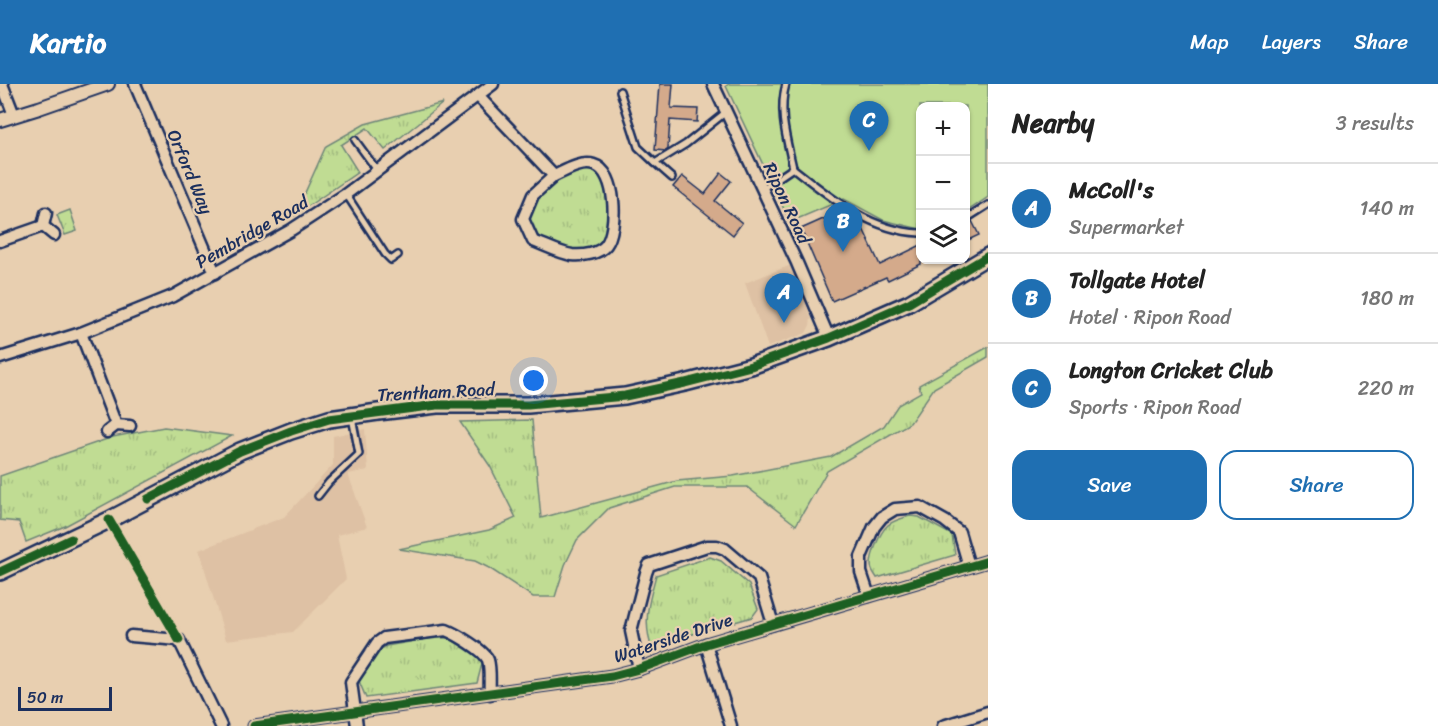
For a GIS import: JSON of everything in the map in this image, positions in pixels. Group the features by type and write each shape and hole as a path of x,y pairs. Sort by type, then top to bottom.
{"main road":[{"name":"Trentham Road","path":"0,572 109,520 240,451 329,419 437,405 528,405 624,396 685,383 751,366 829,338 909,303 988,256"}],"street":[{"path":"2,84 14,115"},
{"path":"0,120 108,84"},
{"name":"Orford Way","path":"135,84 214,273"},
{"name":"Pembridge Road","path":"0,358 81,333 173,296 291,230 346,194 494,84"},
{"name":"Ripon Road","path":"713,84 829,338"},
{"path":"478,96 554,176"},
{"path":"594,165 602,169 608,179 612,194 612,232 606,245 598,252 571,255 533,241 523,219 533,195 554,176 572,168 594,165"},
{"path":"43,226 46,213"},
{"path":"43,226 54,235"},
{"path":"0,241 43,226"},
{"path":"81,333 112,428 130,426"},
{"path":"869,596 861,572 861,557 874,527 882,517 895,509 920,507 945,521 959,532 969,566"},
{"path":"639,669 631,632 646,573 649,565 657,561 707,546 724,549 759,578 773,624"},
{"name":"Waterside Drive","path":"254,726 490,694 639,669 706,644 988,561"},
{"path":"357,726 351,682 377,643 384,638 446,630 454,633 488,660 490,694"},
{"path":"131,636 179,640 221,726"},
{"path":"706,644 731,726"},
{"path":"943,726 988,712"}],"lane":[{"path":"786,84 783,92 783,124 793,168 841,205 887,228 916,232"},
{"path":"620,91 638,147 672,178"},
{"path":"654,163 686,144 726,112"},
{"path":"355,140 377,171"},
{"path":"762,189 793,168"},
{"path":"346,194 385,254 391,260 398,255"},
{"path":"970,216 988,205"},
{"path":"318,496 329,482 359,454 352,416"}],"shaded area":[{"path":"791,265 811,318 810,325 806,333 768,347 745,283"},
{"path":"365,429 368,470 348,474 367,527 337,535 346,579 293,632 226,640 199,550 284,517 333,465 333,436"}],"green space":[{"path":"729,84 988,84 988,197 970,209 970,102 916,102 916,228 883,220 844,199 790,222 726,86"},
{"path":"443,103 385,150 367,128 341,145 358,172 295,215 326,146 365,124"},
{"path":"585,167 600,171 610,194 610,231 605,243 596,249 571,252 534,239 526,219 535,197 556,179"},
{"path":"70,210 77,231 65,235 57,215"},
{"path":"988,347 988,357 934,388 910,423 827,471 796,525 747,487 675,487 609,508 577,540 565,565 555,597 533,597 475,561 399,549 489,530 516,518 490,466 460,422 532,420 541,518 677,481 733,476 831,457 884,426 898,405 921,392 919,385"},
{"path":"164,427 232,436 65,526 26,542 19,522 0,520 0,476 113,437"},
{"path":"910,516 919,517 952,535 955,555 877,578 871,565 879,538 890,523"},
{"path":"710,557 721,561 749,585 758,609 752,617 651,646 647,619 656,575"},
{"path":"433,638 449,638 483,660 477,683 366,698 359,681 375,653 386,646"}],"building":[{"path":"660,84 673,84 671,108 698,109 697,122 670,120 666,151 655,150"},
{"path":"721,173 731,181 715,201 742,223 733,235 673,187 682,176 705,194"},
{"path":"839,212 845,227 859,220 880,265 916,247 916,264 921,264 888,280 886,277 832,301 801,229"},
{"path":"972,221 979,235 970,239 970,222"}],"cycle path":[{"path":"148,499 240,451 329,419 437,405 528,405 625,396 751,366 829,338 909,303 988,256"},
{"path":"109,520 179,640"},
{"path":"0,572 71,539"},
{"path":"254,726 612,676 639,669 706,644 988,561"}],"place":[{"name":"Longton Cricket Club","path":"869,151"},
{"name":"Tollgate Hotel","path":"843,252"},
{"name":"McColl's","path":"784,323"}]}
